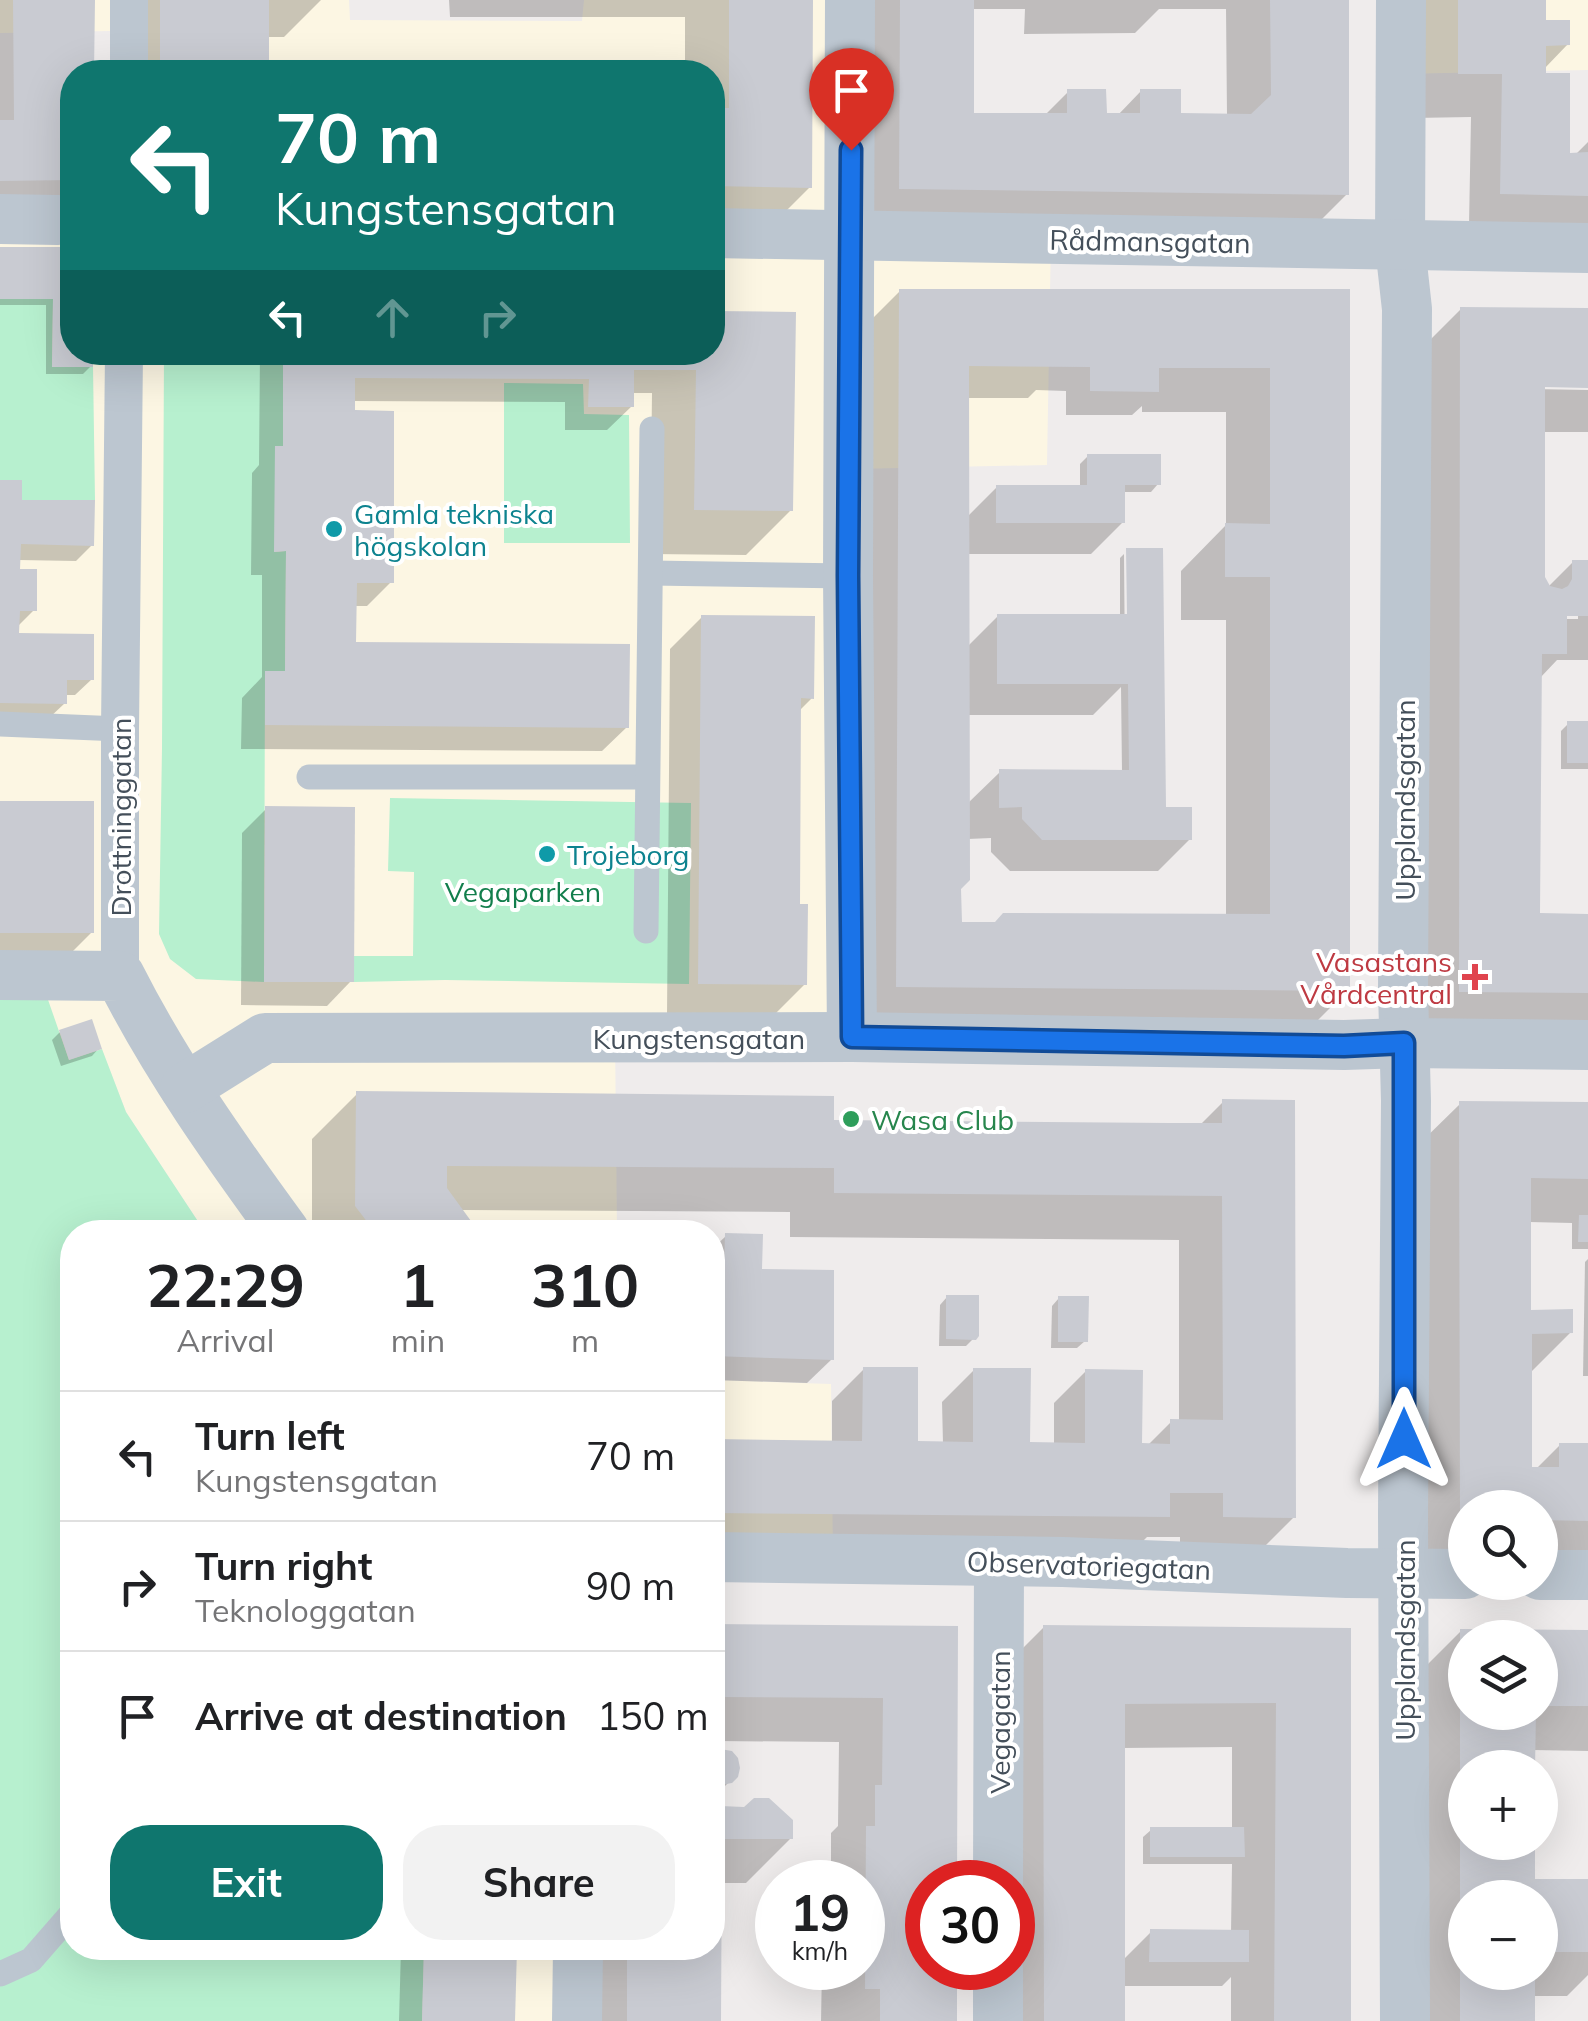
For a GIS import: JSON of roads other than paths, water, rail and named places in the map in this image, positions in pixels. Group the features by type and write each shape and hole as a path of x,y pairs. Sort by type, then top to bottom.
{"street":[{"path":"129,0 129,60"},
{"path":"850,0 848,576 852,1037"},
{"name":"Upplandsgatan","path":"1401,0 1400,246 1407,309 1405,2021"},
{"path":"0,219 60,220"},
{"name":"Rådmansgatan","path":"725,233 1588,248"},
{"name":"Drottninggatan","path":"124,365 120,976 146,1028 184,1088 277,1220"},
{"path":"0,976 120,976"},
{"name":"Kungstensgatan","path":"184,1088 265,1038 852,1037 1344,1046 1588,1045"},
{"name":"Observatoriegatan","path":"725,1557 1448,1574"},
{"name":"Vegagatan","path":"998,1860 999,1562"},
{"path":"1558,1575 1588,1575"},
{"path":"577,2021 578,1960"},
{"path":"998,1990 998,2021"}],"lane":[{"path":"646,931 652,429"},
{"path":"650,573 848,576"},
{"path":"0,724 120,729"},
{"path":"309,776 648,777"},
{"path":"0,1974 31,1960 60,1927"}],"place":[{"name":"Gamla tekniska högskolan","path":"334,529"},
{"name":"Trojeborg","path":"547,854"},
{"name":"Vasastans Vårdcentral","path":"1475,977"},
{"name":"Wasa Club","path":"851,1119"}],"park label":[{"name":"Vegaparken","path":"523,891"}]}
